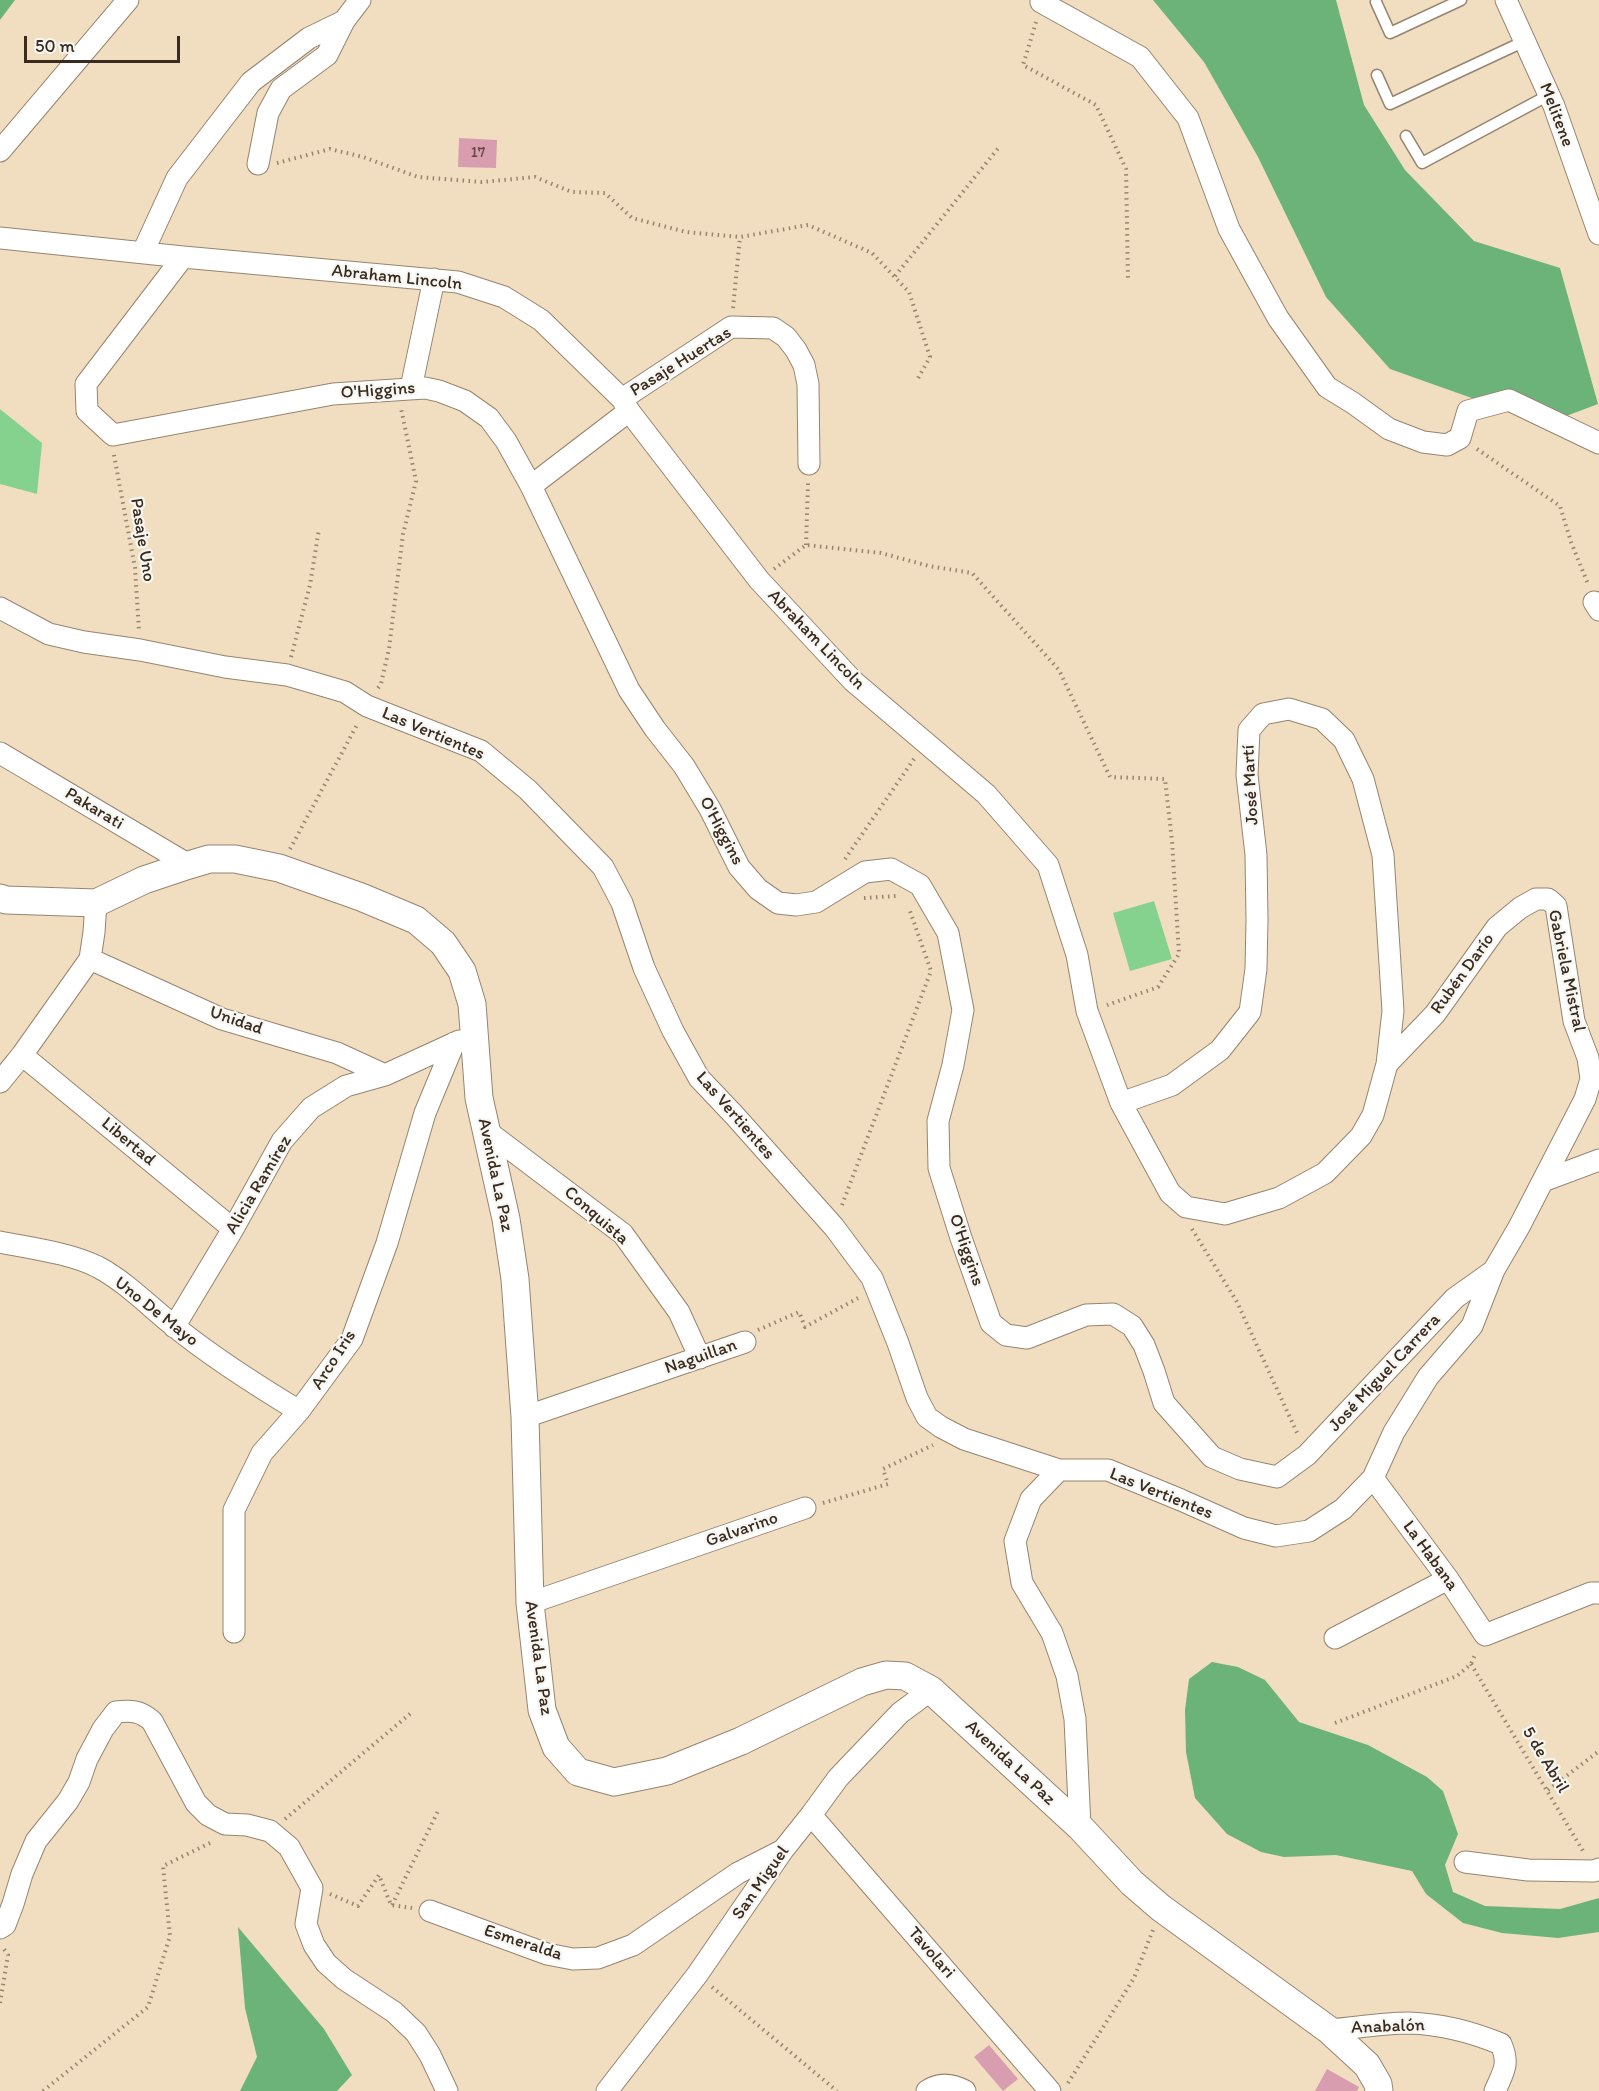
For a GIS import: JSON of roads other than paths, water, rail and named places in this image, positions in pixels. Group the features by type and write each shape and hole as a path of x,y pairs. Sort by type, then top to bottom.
{"street":[{"path":"0,151 128,0"},
{"path":"258,164 268,113 281,89 327,55 344,21 360,0"},
{"name":"Melitene","path":"1506,0 1549,95 1599,234"},
{"path":"1041,2 1140,57 1188,118 1229,229 1278,318 1327,387 1389,429 1423,442 1447,445 1460,438 1468,411 1509,400 1599,443"},
{"path":"143,252 177,178 251,82 309,38 344,21"},
{"name":"Abraham Lincoln","path":"0,238 434,279 482,289 504,297 526,309 555,332 625,405 759,580 853,681 986,794 1048,865 1077,955 1087,1011 1121,1103 1170,1193 1186,1207 1225,1214 1279,1198 1325,1173 1361,1137 1373,1115 1387,1064"},
{"name":"O'Higgins","path":"183,257 86,384 87,411 113,435 333,394 425,388 446,393 478,409 498,429 531,486 629,690 655,729 684,766 710,809 739,867 759,889 778,903 796,905 816,902 865,872 891,869 920,885 948,933 963,1010 953,1065 938,1121 939,1168 991,1323 1006,1335 1027,1338 1086,1315 1113,1314 1132,1326 1144,1345 1164,1402 1212,1457 1240,1469 1277,1477"},
{"path":"404,389 434,279"},
{"name":"Pasaje Huertas","path":"531,486 625,405 731,327 773,328 796,350 804,365 808,384 809,464"},
{"name":"Las Vertientes","path":"0,608 49,634 225,667 287,675 345,692 367,706 481,751 528,790 603,867 622,903 644,969 673,1032 699,1078 834,1227 872,1278 917,1398 927,1417 941,1427 964,1439 1059,1470 1108,1470 1244,1528 1276,1536 1309,1531 1343,1509 1373,1478"},
{"name":"José Martí","path":"1121,1103 1172,1085 1220,1050 1250,1012 1256,969 1257,919 1256,855 1247,775 1249,730 1263,714 1289,709 1322,719 1344,740 1363,779 1383,855 1393,1011 1387,1064"},
{"name":"Pakarati","path":"0,753 189,866"},
{"name":"Avenida La Paz","path":"96,903 144,880 209,860 235,859 279,868 361,897 416,920 443,943 462,971 472,1004 464,1038 506,1219 513,1269 525,1417 530,1603 542,1710 556,1747 578,1772 614,1782 667,1771 741,1741 862,1682 886,1675 905,1676 932,1690 1080,1827 1132,1883 1161,1908 1329,2030 1367,2065 1378,2084 1379,2091"},
{"path":"0,898 96,903 90,958 22,1055 0,1082"},
{"name":"Rubén Darío","path":"1387,1064 1435,1014 1497,927 1536,899 1548,899"},
{"name":"Gabriela Mistral","path":"1548,899 1556,906 1574,1021 1588,1058 1591,1079"},
{"name":"Unidad","path":"90,958 222,1019 337,1053 386,1075"},
{"name":"Alicia Ramírez","path":"174,1327 233,1229 282,1141 311,1108 346,1086 386,1075 464,1038"},
{"name":"Arco Iris","path":"234,1632 234,1510 262,1453 299,1411 351,1339 387,1243 425,1113 464,1038"},
{"name":"Libertad","path":"22,1055 233,1229"},
{"name":"José Miguel Carrera","path":"1373,1478 1394,1432 1428,1377 1472,1326 1494,1270 1520,1227 1585,1099 1591,1079"},
{"name":"Conquista","path":"484,1129 623,1234 679,1312 700,1358"},
{"path":"1543,1181 1599,1160"},
{"name":"Uno De Mayo","path":"0,1242 63,1255 97,1267 130,1288 174,1327 245,1379 299,1411"},
{"name":"José Miguel Carrera","path":"1277,1477 1307,1455 1455,1298 1494,1270"},
{"name":"Naguillan","path":"525,1417 745,1342"},
{"path":"1059,1470 1031,1499 1015,1541 1022,1583 1052,1634 1067,1676 1075,1719 1080,1827"},
{"name":"La Habana","path":"1373,1478 1448,1580 1485,1635 1591,1593 1599,1593"},
{"name":"Galvarino","path":"530,1603 805,1508"},
{"path":"1335,1638 1448,1580"},
{"name":"San Miguel","path":"607,2091 697,1975 783,1850 838,1778 900,1713 932,1690"},
{"path":"0,1928 5,1925 14,1904 22,1874 36,1841 79,1782 87,1759 103,1729 116,1712 131,1710 143,1713 152,1721 196,1803 208,1815 225,1824 247,1825 270,1831 289,1847 312,1888 306,1924 314,1945 326,1963 344,1979 394,2012 416,2033 430,2055 447,2091"},
{"name":"Tavolari","path":"811,1815 1050,2091"},
{"name":"Esmeralda","path":"430,1911 547,1954 573,1959 598,1958 633,1945 738,1873 783,1850"},
{"path":"1465,1862 1528,1870 1597,1870"},
{"name":"Anabalón","path":"1329,2030 1408,2023 1443,2026 1487,2038 1501,2044 1506,2056 1505,2068 1495,2091"},
{"path":"927,2091 943,2085 954,2085 965,2091"}],"lane":[{"path":"1376,2 1390,33 1461,0"},
{"path":"1377,75 1390,104 1525,41"},
{"path":"1406,136 1422,163 1549,95"}]}
